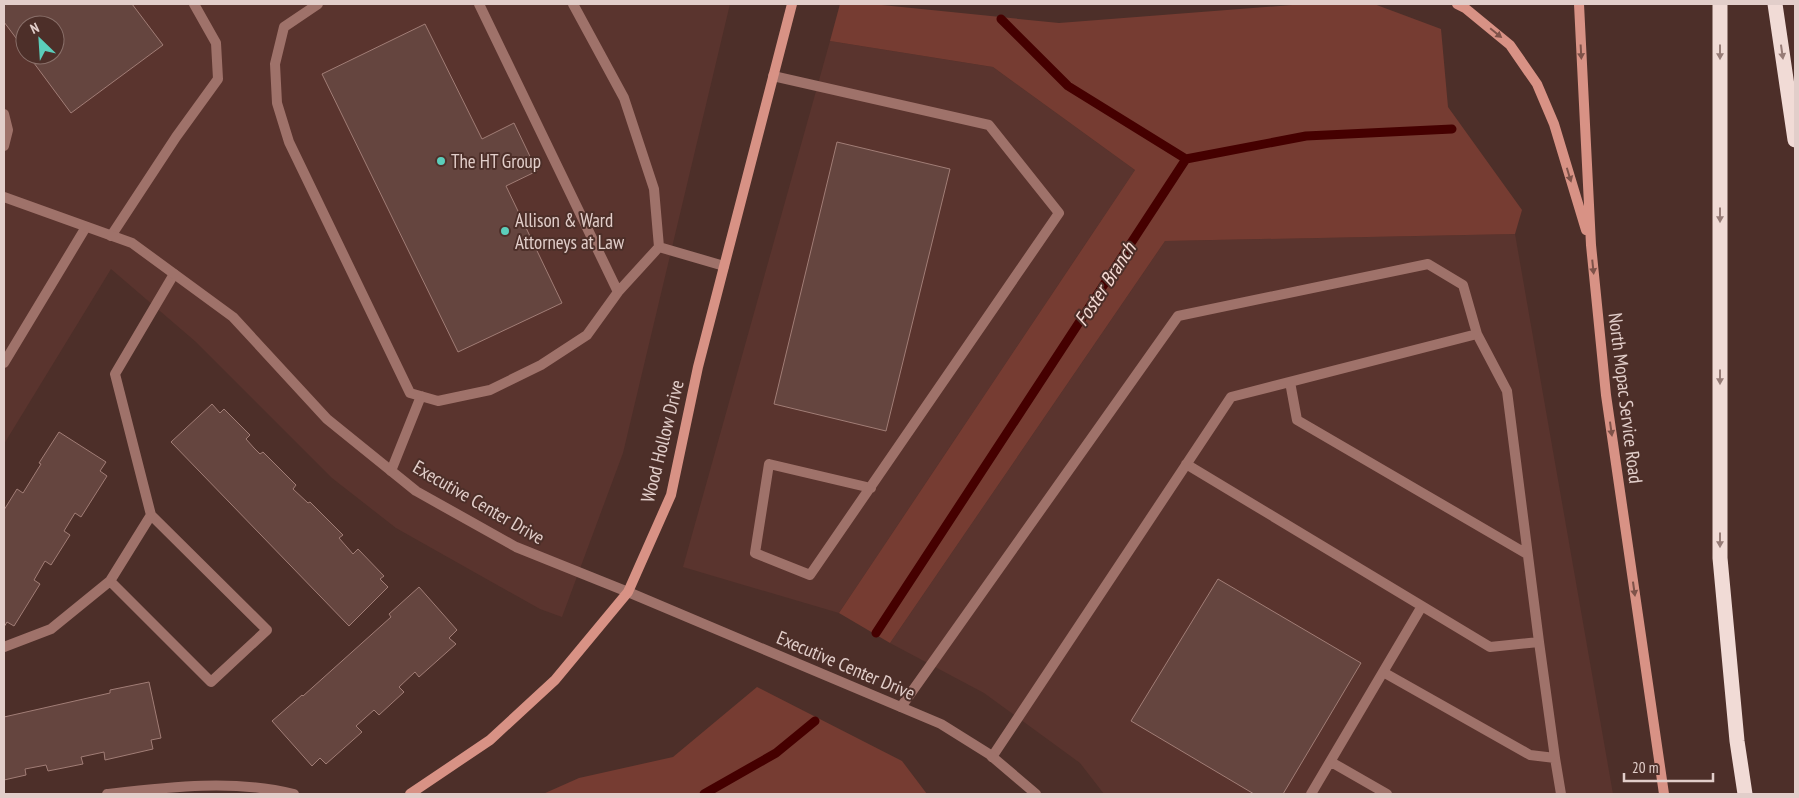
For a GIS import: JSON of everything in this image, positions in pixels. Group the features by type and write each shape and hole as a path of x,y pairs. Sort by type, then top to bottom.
{"highway":[{"path":"1720,4 1720,558 1737,740 1745,794"},
{"path":"1775,4 1795,140"}],"main road":[{"name":"Wood Hollow Drive","path":"410,794 490,740 548,687 628,592 671,496 698,367 792,4"},
{"path":"1457,4 1466,8 1510,45 1538,84 1554,124 1591,245"},
{"name":"North Mopac Service Road","path":"1579,4 1591,245 1606,395 1664,794"}],"street":[{"path":"111,236 176,137 218,79 216,43 194,4"},
{"path":"317,4 284,27 274,64 277,103 290,142 410,393 438,401 490,390 540,364 587,335 618,292 659,247 654,189 624,98 573,4"},
{"path":"479,4 618,292"},
{"path":"773,76 989,125 1059,213 871,488 810,575 755,553 770,464 871,488"},
{"path":"4,114 8,130 4,146"},
{"name":"Executive Center Drive","path":"4,198 132,243 233,317 327,418 416,491 516,547 628,592 941,724 992,757 1036,794"},
{"path":"4,363 86,227"},
{"path":"659,247 724,266"},
{"path":"901,707 1178,316 1428,264 1463,285 1477,334 1506,391 1538,642 1562,794"},
{"path":"110,581 211,682 267,630 151,515 115,374 174,274"},
{"path":"992,757 1231,397 1477,334"},
{"path":"1290,382 1297,420 1527,554"},
{"path":"391,471 421,396"},
{"path":"1186,464 1490,647 1538,642"},
{"path":"4,647 51,629 110,581 151,515"},
{"path":"1311,794 1422,606"},
{"path":"1384,672 1530,754 1555,758"},
{"path":"1330,762 1387,794"},
{"path":"107,794 212,786 270,788 294,794"}],"shaded area":[{"path":"4,4 730,4 623,453 562,617 540,609 396,528 332,478 196,342 111,269 4,444"},
{"path":"840,4 872,4 1059,23 1305,4 1374,4 1441,29 1448,107 1522,210 1515,234 1165,241 890,643 839,613 1135,170 993,67 830,41"},
{"path":"830,41 993,67 1135,170 839,613 683,567"},
{"path":"1515,234 1613,794 1104,794 1080,763 984,693 890,643 1165,241"},
{"path":"757,687 902,761 927,794 543,794 579,778 673,757"}],"building":[{"path":"4,4 132,4 163,45 71,113 35,65 65,65 65,15 15,15 15,37 4,22"},
{"path":"425,24 482,139 514,123 537,171 506,186 562,303 458,352 322,74"},
{"path":"837,142 950,169 886,431 774,404"},
{"path":"212,404 220,413 224,409 250,435 246,439 260,454 263,452 296,485 293,489 308,503 310,502 343,535 339,538 353,554 358,549 384,576 380,579 388,587 349,626 171,442"},
{"path":"59,432 106,462 100,471 107,476 81,517 75,513 64,531 70,535 51,565 45,561 34,580 40,584 14,626 7,622 4,627 4,510 17,489 23,493"},
{"path":"1218,579 1361,663 1283,794 1254,794 1131,721"},
{"path":"419,587 457,630 449,638 456,644 419,677 415,672 399,687 404,692 379,715 374,710 356,726 362,732 326,764 320,758 312,766 272,721 303,696 391,617 389,614"},
{"path":"149,682 161,738 151,740 153,749 105,760 104,752 81,757 83,764 48,771 46,765 25,769 26,775 4,780 4,717 110,693 110,690"}],"waterway":[{"path":"1001,19 1068,86 1186,159"},
{"name":"Foster Branch","path":"876,633 1186,159 1306,136 1452,129"},
{"name":"Foster Branch","path":"704,794 776,753 815,721"}],"place":[{"name":"The HT Group","path":"441,161"},
{"name":"Allison & Ward Attorneys at Law","path":"505,231"}]}
